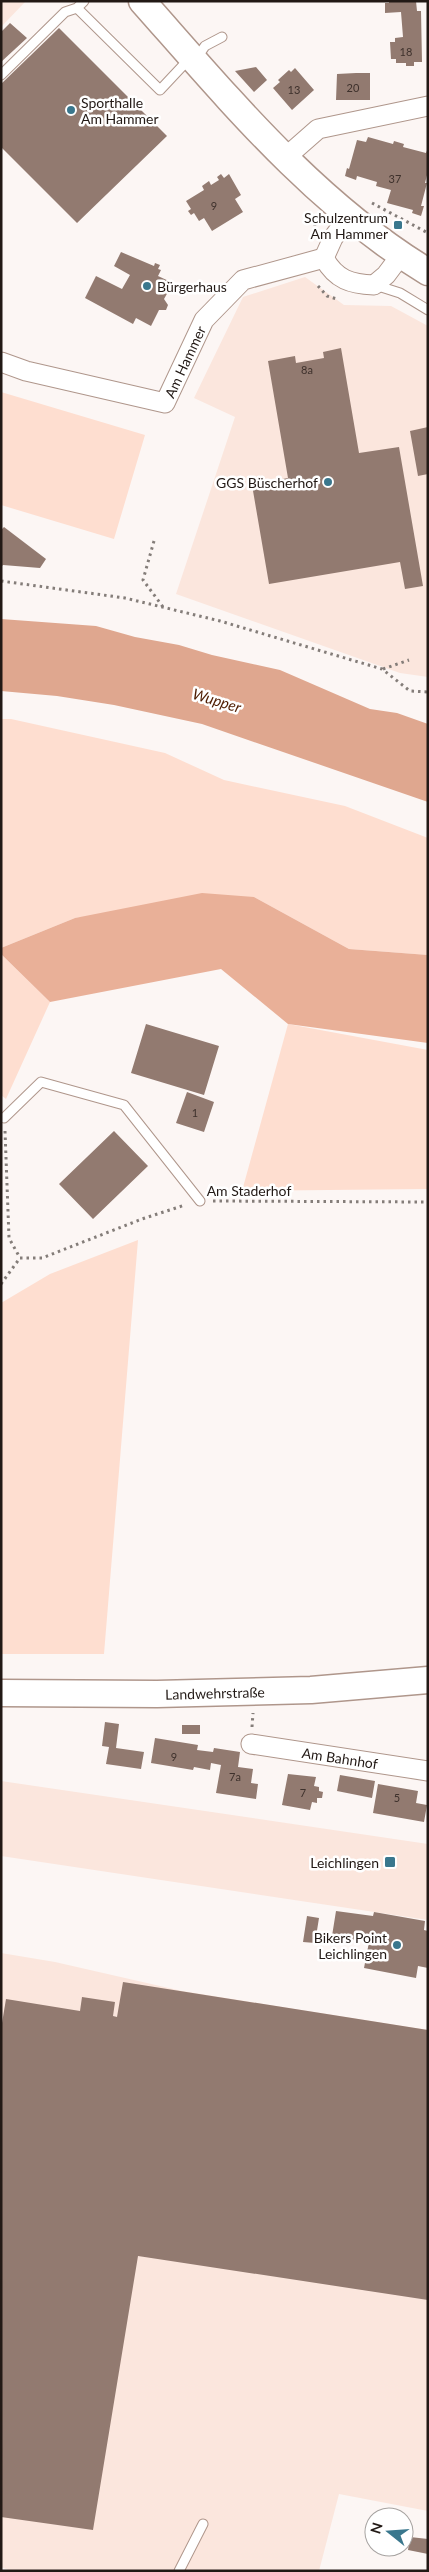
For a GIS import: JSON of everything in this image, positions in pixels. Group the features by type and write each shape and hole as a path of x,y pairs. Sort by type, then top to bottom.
{"main road":[{"path":"142,1 284,158 349,216 428,272"},
{"name":"Landwehrstraße","path":"1,1693 157,1694 311,1690 428,1680"}],"street":[{"path":"284,158 318,128 428,106"},
{"path":"349,216 332,238 324,258 337,276 347,282 374,284 386,275 401,254"},
{"name":"Am Hammer","path":"1,362 26,371 164,403 204,320 243,280 324,258"},
{"name":"Am Bahnhof","path":"251,1744 428,1771"}],"lane":[{"path":"1,75 65,12 81,5 160,90 205,46 222,37"},
{"path":"374,284 400,293 428,310"},
{"path":"4,1118 41,1082 124,1105 200,1201"},
{"path":"179,2571 204,2524"}],"path":[{"path":"154,540 143,580 163,607"},
{"path":"1,581 125,598 220,620 382,669 410,691 428,692"},
{"path":"382,669 409,660"},
{"path":"1,1284 20,1258 9,1238 4,1118"},
{"name":"Am Staderhof","path":"20,1258 42,1258 142,1219 200,1201 428,1202"}],"shaded area":[{"path":"1,1 26,1 1,27"},
{"path":"305,277 344,305 391,306 428,326 428,677 400,673 176,594 235,417 194,398 243,297"},
{"path":"1,392 145,435 114,539 1,505"},
{"path":"1,719 11,719 165,753 224,780 345,806 428,838 428,955 349,949 254,897 75,918 1,948"},
{"path":"202,893 254,897 349,949 428,955 428,1043 288,1024 221,969 50,1002 1,954 1,948 75,918"},
{"path":"1,954 50,1002 6,1099 1,1095"},
{"path":"288,1024 428,1050 428,1189 242,1191"},
{"path":"138,1240 104,1654 1,1654 1,1303 50,1274"},
{"path":"1,1781 428,1844 428,1920 1,1856"},
{"path":"1,1953 55,1962 182,1991 428,2030 428,2511 339,2494 319,2571 11,2571 1,2567"}],"water":[{"name":"Wupper","path":"1,619 96,626 135,637 179,645 212,655 280,670 370,709 397,713 428,724 428,802 202,724 114,705 57,696 1,691"}],"building":[{"path":"389,1 416,1 417,11 421,11 422,62 414,62 414,66 406,66 406,63 396,63 396,59 391,59 390,42 395,42 395,38 403,37 401,12 385,13 385,3 389,3"},
{"path":"10,23 27,38 1,62 1,32"},
{"name":"Sporthalle Am Hammer","path":"59,28 167,136 77,223 1,147 1,84"},
{"path":"256,67 267,80 254,92 235,71"},
{"path":"295,68 314,90 292,110 273,88 280,82 278,80 289,70 291,72"},
{"path":"370,73 370,100 336,100 337,74"},
{"path":"368,137 393,144 394,141 404,144 403,147 426,153 428,148 428,171 425,183 427,183 421,206 424,206 421,216 412,213 413,210 387,203 391,190 376,186 377,182 357,176 356,180 345,176 347,168 349,169 357,140 366,142"},
{"path":"221,174 224,178 229,174 241,195 235,199 243,212 212,231 204,218 199,221 194,213 191,215 188,211 191,209 186,201 204,190 202,186 209,181 211,185 219,180 217,177"},
{"name":"Bürgerhaus","path":"121,252 154,266 155,263 160,265 158,269 161,270 158,276 173,283 164,299 168,305 166,310 159,310 151,326 136,318 133,324 85,298 96,276 122,289 130,275 114,266"},
{"name":"GGS Büscherhof","path":"341,348 359,453 399,447 423,586 405,589 400,562 269,584 252,485 288,478 268,361 295,356 296,363 324,358 323,352"},
{"path":"428,427 428,474 418,476 410,431"},
{"path":"4,527 46,559 40,568 3,565 1,567 1,530"},
{"path":"146,1024 219,1046 204,1095 131,1073"},
{"path":"187,1092 214,1102 204,1132 176,1123"},
{"path":"114,1131 148,1166 93,1219 59,1184"},
{"path":"105,1722 119,1724 116,1748 144,1752 141,1769 106,1764 109,1747 102,1746"},
{"path":"182,1725 200,1725 200,1734 182,1734"},
{"path":"155,1738 198,1745 197,1750 213,1752 214,1748 240,1752 238,1767 253,1769 251,1783 258,1784 256,1799 216,1793 221,1765 211,1763 210,1770 194,1767 193,1770 151,1763"},
{"path":"288,1774 316,1777 314,1786 319,1787 319,1791 323,1792 322,1798 317,1798 317,1803 312,1802 310,1810 282,1805"},
{"path":"340,1775 375,1781 372,1798 337,1791"},
{"path":"378,1784 418,1791 416,1803 427,1805 424,1822 373,1813"},
{"path":"336,1911 373,1916 374,1912 425,1921 424,1930 428,1931 428,1968 418,1966 416,1978 364,1968 369,1942 332,1936"},
{"path":"307,1916 319,1918 315,1943 303,1942"},
{"path":"123,1982 428,2030 428,2300 138,2256 93,2530 1,2517 1,2029 6,1999 80,2011 82,1997 115,2002 113,2016 117,2017"},
{"path":"414,2537 428,2539 428,2554 414,2551"}],"place":[{"name":"Sporthalle Am Hammer","path":"71,110"},
{"name":"Schulzentrum Am Hammer","path":"398,225"},
{"name":"Bürgerhaus","path":"147,286"},
{"name":"GGS Büscherhof","path":"328,482"},
{"name":"Leichlingen","path":"390,1862"},
{"name":"Bikers Point Leichlingen","path":"397,1945"}]}
